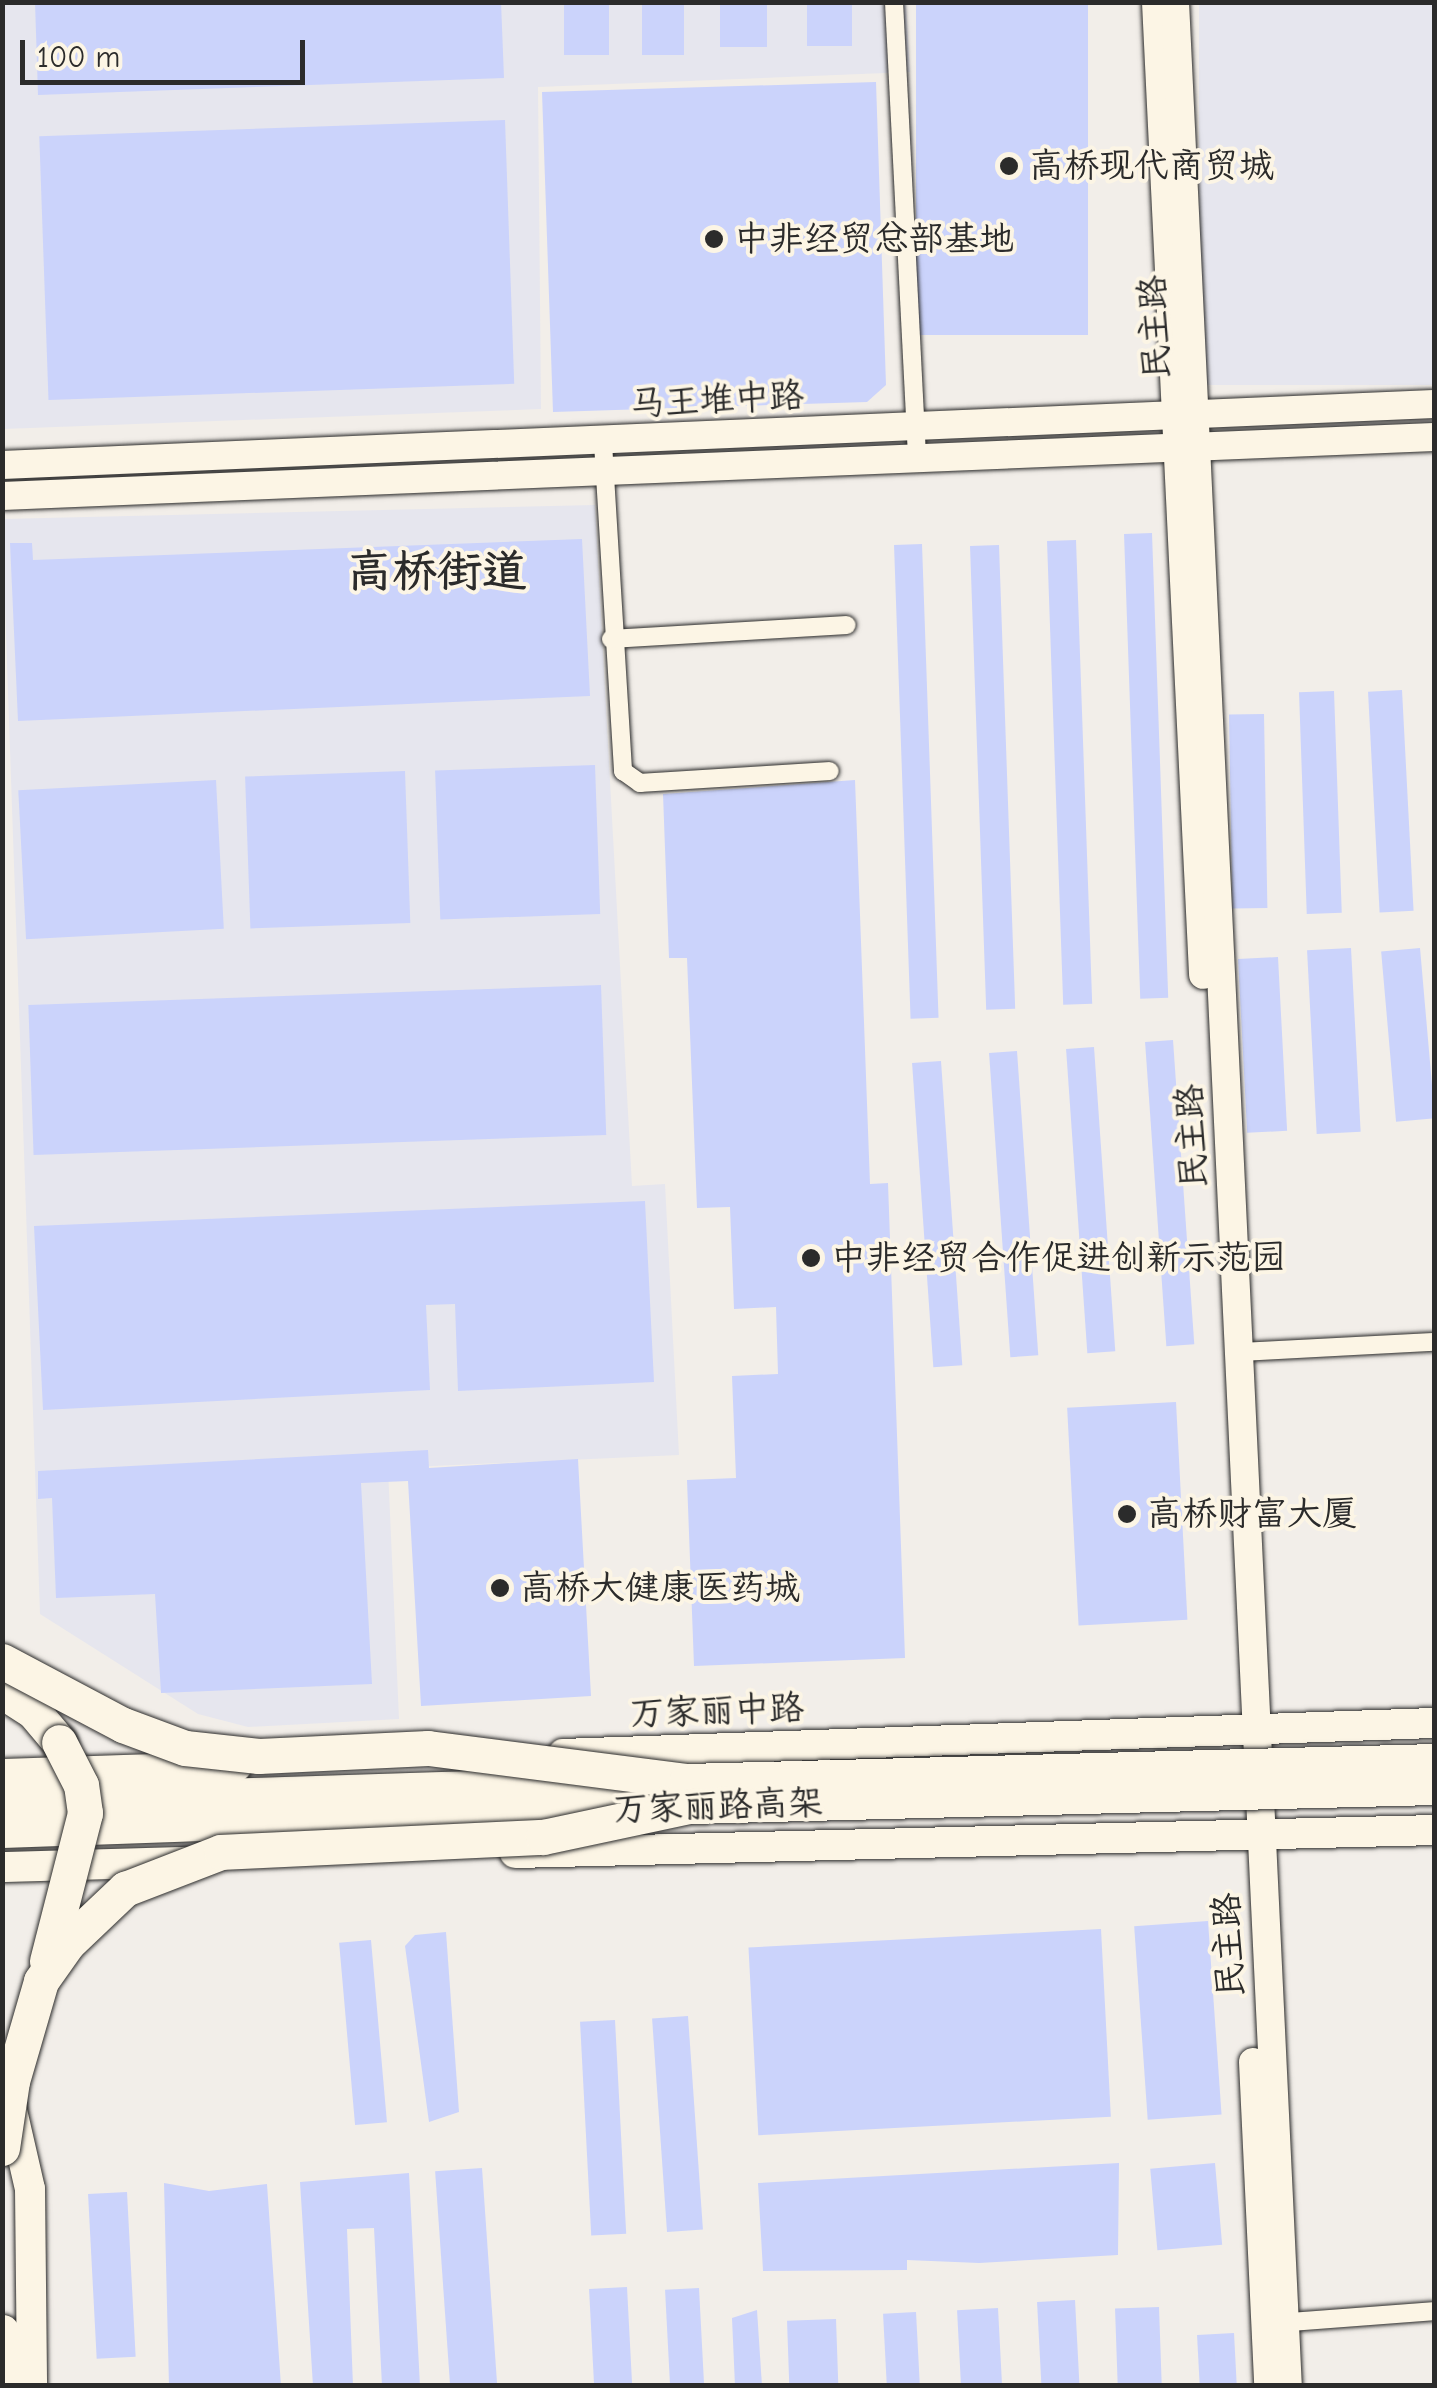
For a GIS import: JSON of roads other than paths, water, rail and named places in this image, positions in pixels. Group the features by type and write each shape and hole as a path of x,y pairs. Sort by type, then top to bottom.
{"highway":[{"path":"2,1661 123,1725 186,1748 259,1756 428,1748 688,1794"},
{"path":"2,1692 34,1712 59,1742 81,1785 85,1813 82,1843 12,2081 2,2148"},
{"name":"万家丽路高架","path":"2,1830 1434,1761"},
{"name":"万家丽路高架","path":"2,1803 1434,1787"},
{"path":"40,1981 68,1943 125,1890 221,1852 543,1837 688,1794"},
{"path":"2,2332 2,2379"}],"main road":[{"name":"万家丽中路","path":"2,1774 1434,1724"},
{"path":"2,1866 1434,1830"},
{"path":"2,2067 30,2189 32,2386"}],"street":[{"path":"894,2 918,460"},
{"name":"民主路","path":"1156,2 1186,417"},
{"name":"民主路","path":"1175,2 1187,448 1275,2323 1288,2386"},
{"name":"马王堆中路","path":"2,465 603,443 1434,404"},
{"name":"马王堆中路","path":"2,496 1434,437"},
{"path":"603,443 618,754 630,780 830,771"},
{"name":"民主路","path":"1187,448 1240,1352 1248,1730"},
{"path":"611,638 848,625"},
{"path":"1240,1352 1434,1342"},
{"path":"1275,2323 1434,2311"},
{"name":"民主路","path":"1268,2386 1275,2323"}],"place":[{"name":"高桥现代商贸城","path":"1009,166"},
{"name":"中非经贸总部基地","path":"714,239"},
{"name":"中非经贸合作促进创新示范园","path":"811,1258"},
{"name":"高桥财富大厦","path":"1127,1514"},
{"name":"高桥大健康医药城","path":"500,1588"}],"district":[{"name":"高桥街道","path":"437,572"}]}
